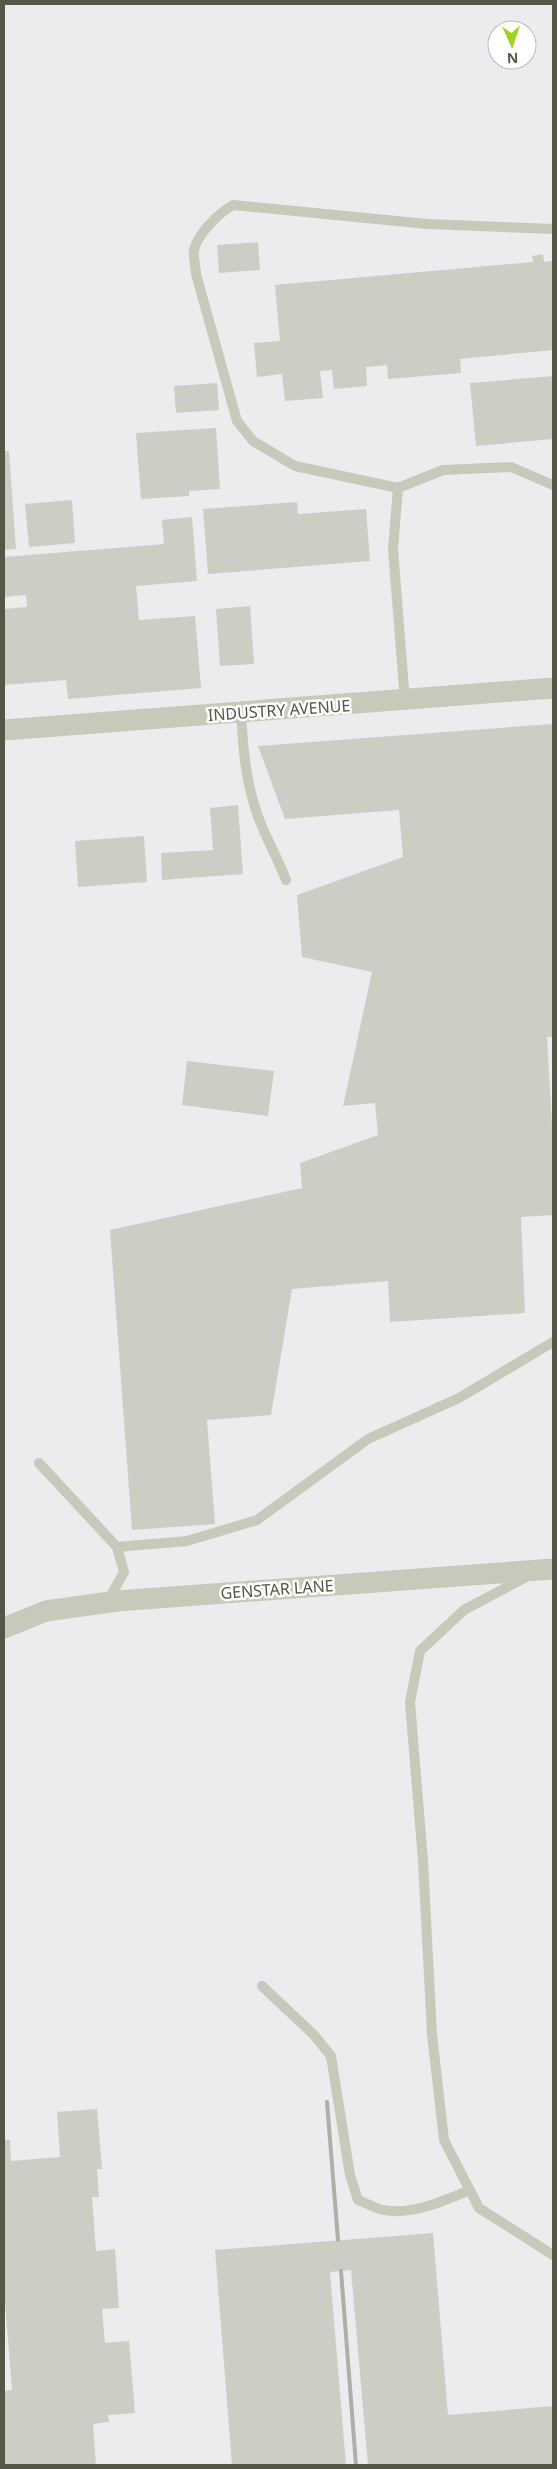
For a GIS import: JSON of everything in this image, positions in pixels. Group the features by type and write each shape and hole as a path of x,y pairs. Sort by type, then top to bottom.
{"street":[{"name":"INDUSTRY AVENUE","path":"4,730 405,701 553,688"},
{"name":"GENSTAR LANE","path":"4,1628 46,1611 108,1602 546,1570"}],"lane":[{"path":"553,228 427,224 233,205 221,211 206,229 194,250 196,274 237,421 254,441 294,466 398,488 443,470 511,467 553,484"},
{"path":"398,488 393,549 405,701"},
{"path":"241,713 243,752 251,795 259,820 286,880"},
{"path":"118,1547 187,1541 257,1520 368,1439 459,1398 553,1342"},
{"path":"39,1464 118,1547 124,1572 108,1602"},
{"path":"546,1570 464,1610 420,1651 410,1702 423,1861 432,2034 444,2140 479,2208 553,2255"},
{"path":"262,1986 314,2036 331,2056 350,2175 358,2200 381,2209 406,2209 436,2204 470,2190"}],"building":[{"path":"258,242 260,270 219,273 217,245"},
{"path":"543,254 544,262 553,261 553,350 460,359 461,373 388,379 387,365 366,367 367,386 334,389 332,370 320,371 323,398 285,401 282,374 257,377 254,343 280,341 275,285 533,262 532,256"},
{"path":"553,376 553,439 476,446 470,383"},
{"path":"217,383 219,410 176,413 174,386"},
{"path":"216,428 220,489 189,491 189,496 141,499 136,433"},
{"path":"4,451 9,451 16,549 4,550"},
{"path":"72,500 75,543 29,547 25,504"},
{"path":"297,502 298,514 366,509 370,561 208,574 203,509"},
{"path":"192,517 197,581 136,586 139,620 195,616 201,688 68,699 66,680 4,685 4,609 27,607 26,595 5,597 4,557 164,544 162,520"},
{"path":"250,606 254,664 220,666 216,609"},
{"path":"553,724 553,1037 547,1037 553,1144 553,1215 521,1217 525,1313 390,1322 388,1281 292,1289 271,1415 207,1420 215,1524 132,1530 110,1230 302,1188 300,1163 378,1135 375,1103 343,1106 372,972 302,957 297,895 403,857 399,810 285,819 258,746"},
{"path":"238,805 243,874 162,880 161,853 213,850 210,808"},
{"path":"144,836 147,882 78,887 75,841"},
{"path":"187,1061 274,1071 268,1116 182,1105"},
{"path":"97,2109 102,2169 97,2169 99,2197 92,2197 96,2251 115,2249 119,2308 102,2309 105,2343 129,2341 135,2413 108,2415 109,2422 93,2424 96,2465 4,2465 4,2391 12,2390 4,2290 4,2140 10,2140 11,2161 60,2157 57,2112"},
{"path":"433,2233 448,2415 553,2406 553,2465 368,2465 351,2270 330,2272 346,2465 232,2465 215,2250"}],"railway":[{"path":"327,2102 338,2240"},
{"path":"341,2271 356,2465"}]}
